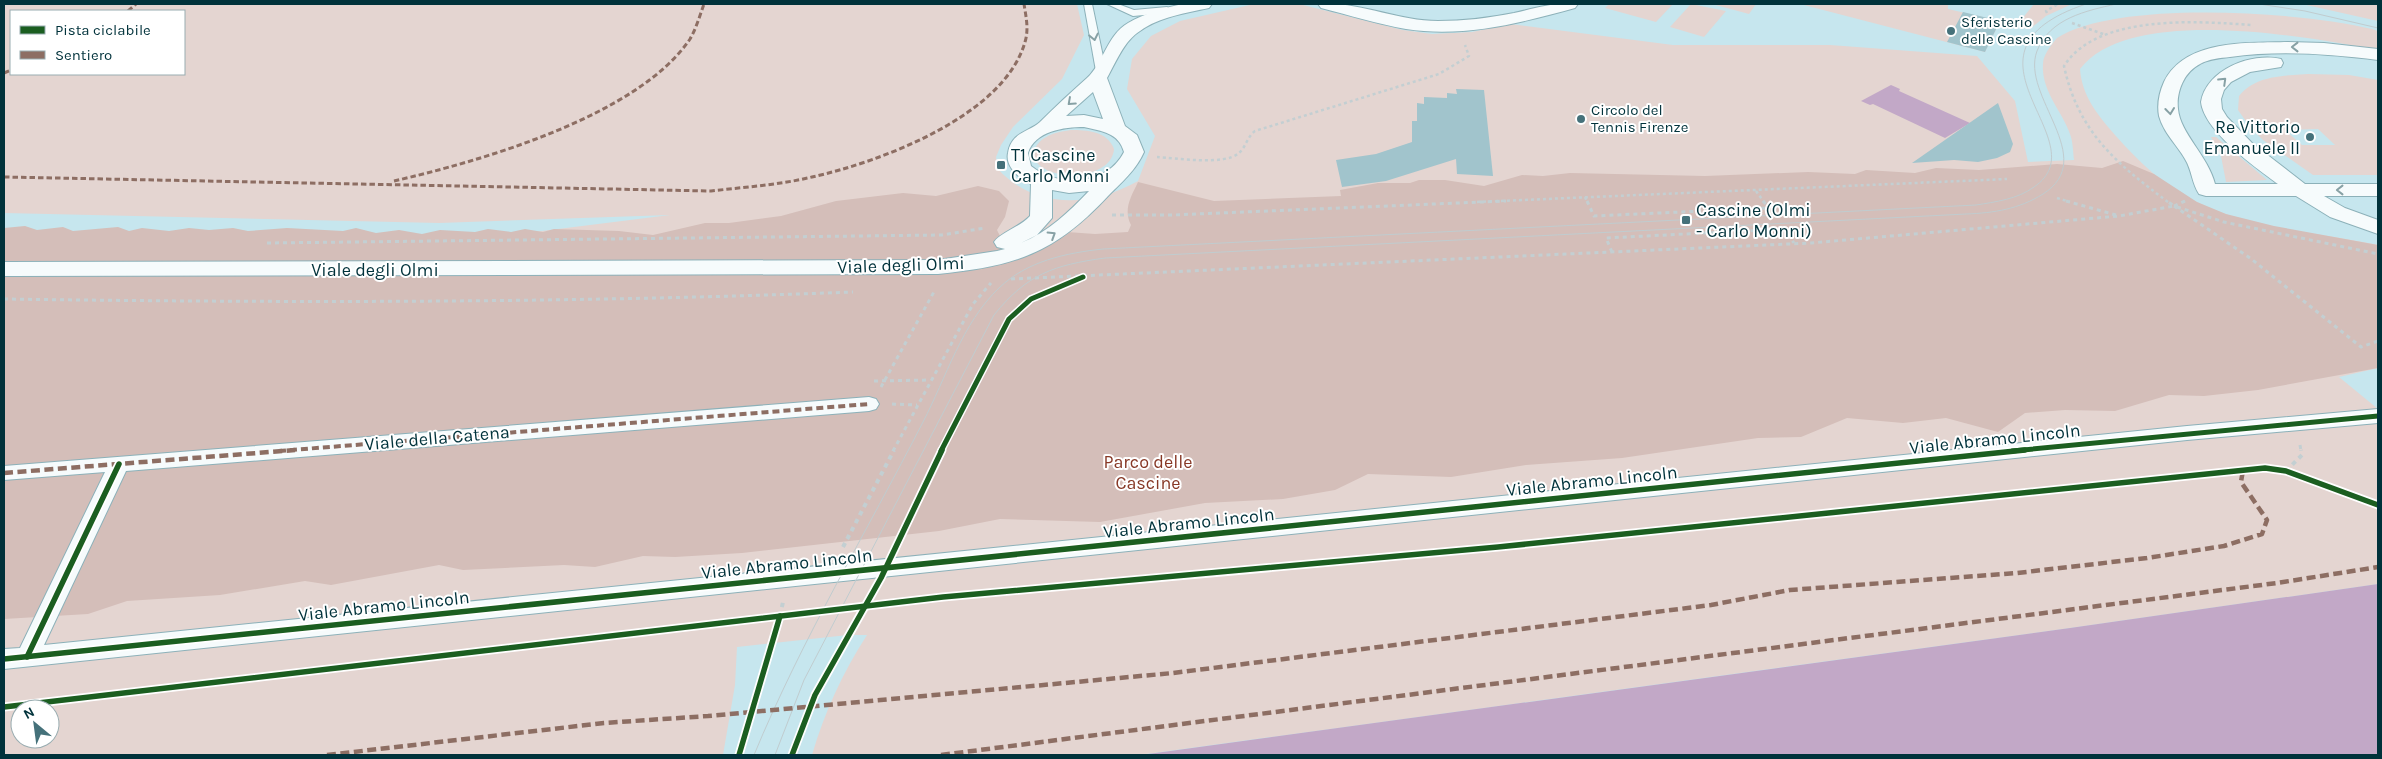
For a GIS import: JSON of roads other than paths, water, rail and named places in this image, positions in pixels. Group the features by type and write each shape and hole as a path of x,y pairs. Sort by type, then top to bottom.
{"street":[{"path":"1046,127 1099,74 1114,48 1133,27 1149,18 1203,4"},
{"path":"1327,4 1402,23 1424,26 1481,22 1565,5"},
{"path":"2378,55 2294,47 2215,54 2193,60 2184,67 2171,86 2169,96 2169,116 2196,159 2206,190 2378,190"},
{"path":"2378,69 2360,64 2321,60 2260,64 2235,71 2216,87 2211,102 2219,121 2250,150 2301,190 2339,213 2378,227"},
{"path":"1099,74 1116,129"},
{"path":"1084,121 1116,129 1130,140 1134,148 1134,156 1131,163 1116,176 1088,186 1057,186 1042,182 1019,166 1016,153 1025,139 1046,127 1065,122 1084,121"},
{"name":"Viale degli Olmi","path":"4,270 938,268 992,260 1023,250 1055,234 1086,208 1116,176"},
{"name":"Viale degli Olmi","path":"747,268 978,248 1001,243 1029,230 1041,218 1042,182"},
{"name":"Viale della Catena","path":"4,473 869,404"},
{"name":"Viale Abramo Lincoln","path":"4,659 2378,416"},
{"path":"27,657 119,464"}],"lane":[{"path":"1088,4 1099,74"},
{"path":"1111,4 1124,10 1142,13 1182,8"}],"tram line":[{"path":"754,755 814,628 923,422 965,334 986,302 999,288 1022,271 1061,256 1103,249 1976,205 2006,199 2034,187 2050,168 2050,146 2023,71 2026,47 2045,24 2086,4"},
{"path":"775,755 804,680 994,315 1006,301 1030,281 1056,268 1105,258 1976,213 2015,207 2043,194 2058,179 2064,163 2062,145 2039,87 2035,69 2037,51 2043,40 2060,23 2081,13 2116,4"},
{"path":"2259,4 2305,11 2378,28"}],"place":[{"name":"Sferisterio delle Cascine","path":"1951,31"},
{"name":"Circolo del Tennis Firenze","path":"1581,119"},
{"name":"Re Vittorio Emanuele II","path":"2310,137"},
{"name":"T1 Cascine Carlo Monni","path":"1001,165"},
{"name":"Cascine (Olmi - Carlo Monni)","path":"1686,220"}],"park label":[{"name":"Parco delle Cascine","path":"1148,472"}]}
